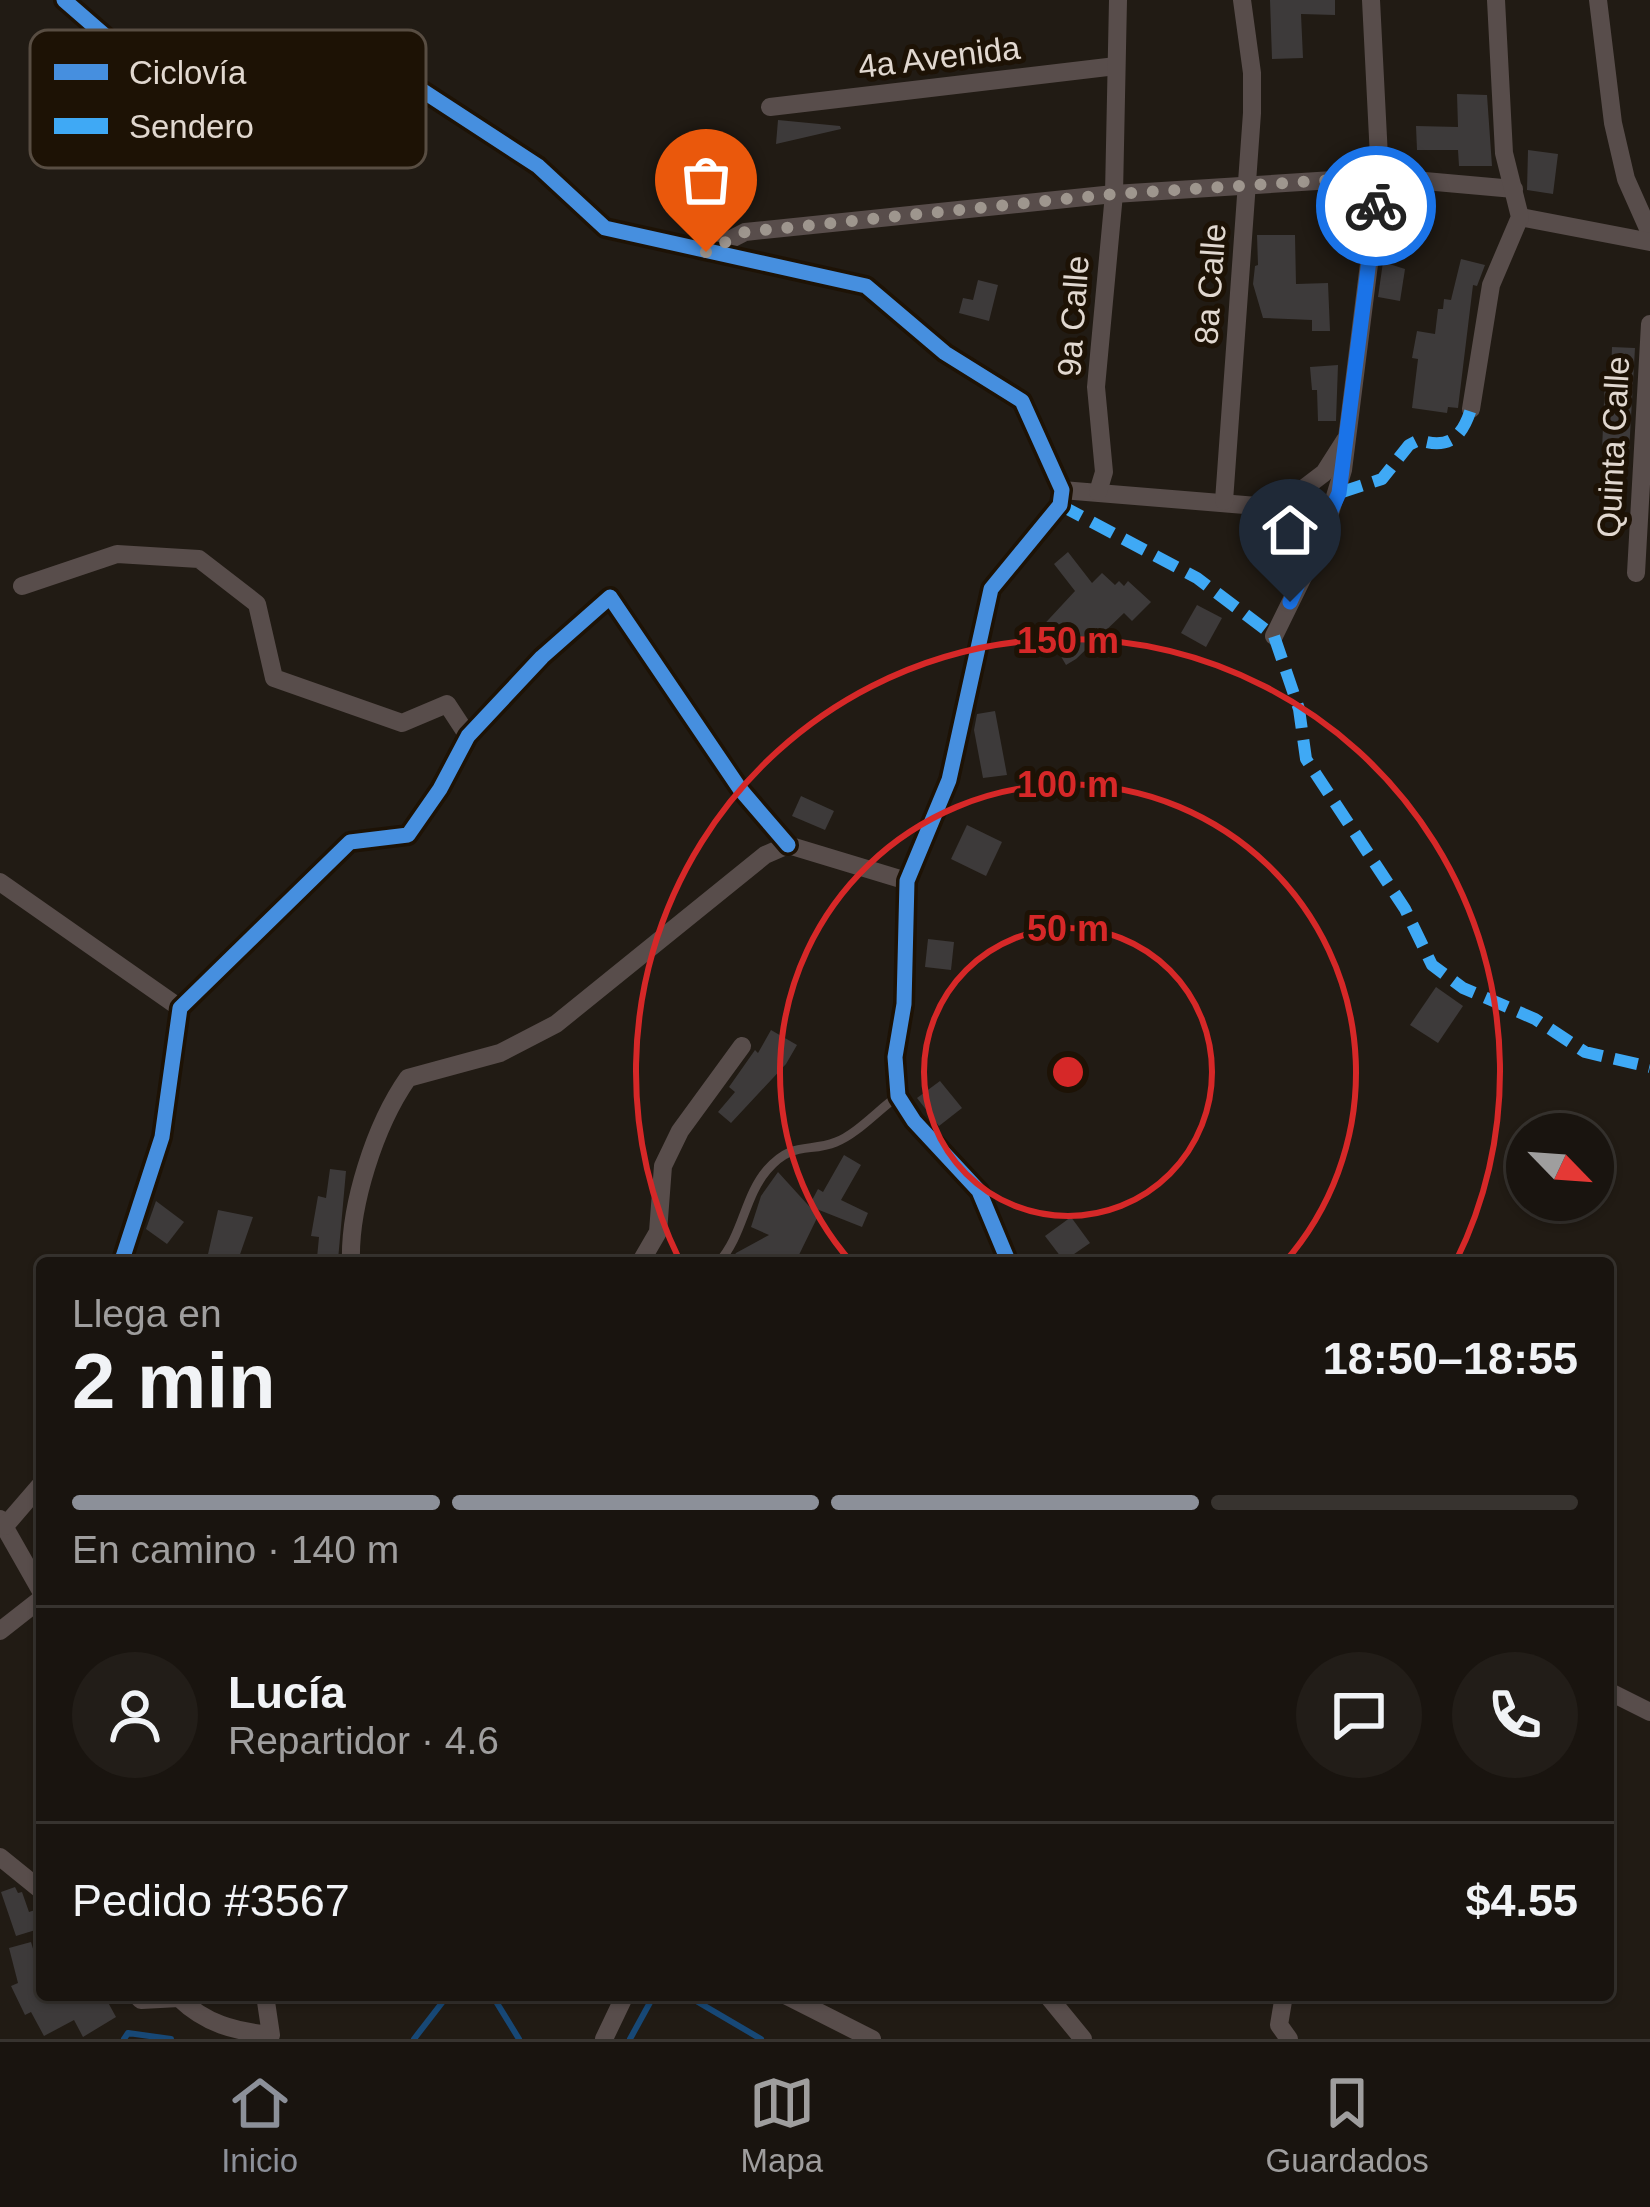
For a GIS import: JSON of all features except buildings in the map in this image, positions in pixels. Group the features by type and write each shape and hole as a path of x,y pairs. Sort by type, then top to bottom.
{"street":[{"path":"64,0 98,30"},
{"name":"9a Calle","path":"1098,492 1104,472 1096,387 1114,194 1118,0"},
{"name":"8a Calle","path":"1224,501 1252,73 1242,0"},
{"path":"1274,636 1339,493 1348,436 1379,177 1371,0"},
{"path":"1471,409 1491,285 1520,217 1504,153 1496,0"},
{"path":"1598,0 1613,123 1626,179 1650,238"},
{"name":"4a Avenida","path":"770,107 1116,66"},
{"path":"426,93 538,166 605,228 866,286 944,353 1022,401 1062,490 1060,505 991,589 949,779 908,881 904,1004 896,1058 898,1096 914,1121 979,1191 1006,1257"},
{"path":"706,252 745,232 1114,194 1379,177 1514,188"},
{"path":"1520,217 1650,238"},
{"name":"Quinta Calle","path":"1636,573 1650,324"},
{"path":"1062,490 1258,506 1303,489 1324,473 1348,436"},
{"path":"22,586 117,554 199,559 257,604 274,678 402,723 447,704 468,736"},
{"path":"123,1257 162,1137 180,1008 350,842 408,836 468,736 542,657 610,597 740,789 788,845 908,881"},
{"path":"351,1257 350,1229 388,1107 408,1078 500,1053 556,1024 765,855 788,845"},
{"path":"0,882 180,1008"},
{"path":"643,1257 658,1232 663,1166 680,1130 742,1046"},
{"path":"36,1489 3,1522 9,1553 36,1588"},
{"path":"0,1631 36,1601"},
{"path":"1614,1694 1650,1712"},
{"path":"0,1857 36,1886"},
{"path":"181,2001 196,2015 232,2031 271,2035 266,2001"},
{"path":"604,2039 623,2001"},
{"path":"797,2001 872,2039"},
{"path":"1052,2001 1083,2039"},
{"path":"1283,2001 1280,2025 1289,2039"}],"lane":[{"path":"723,1257 771,1165 805,1145 835,1143 898,1096"}],"waterway":[{"path":"414,2039 443,2001"},
{"path":"496,2001 519,2039"},
{"path":"630,2039 651,2001"},
{"path":"696,2001 761,2039"},
{"path":"124,2039 128,2033 171,2039"}],"marked path":[{"path":"1339,493 1382,479 1409,445 1419,440 1453,439 1471,409"},
{"path":"1060,505 1197,578 1274,636 1299,709 1306,759 1405,909 1432,965 1463,988 1535,1019 1585,1052 1650,1067"}],"cycle path":[{"path":"64,0 98,30"},
{"path":"426,93 538,166 605,228 866,286 945,353 1022,401 1062,490 1060,505 991,589 949,780 907,881 904,1004 895,1057 898,1096 914,1121 979,1191 1006,1257"},
{"path":"123,1257 162,1137 180,1008 350,842 408,835 468,736 542,657 610,597 740,789 788,845"}],"way so far":[{"path":"706,252 745,232 1114,194 1379,177 1376,206"}],"route":[{"path":"1290,602 1339,493 1376,206"}]}
